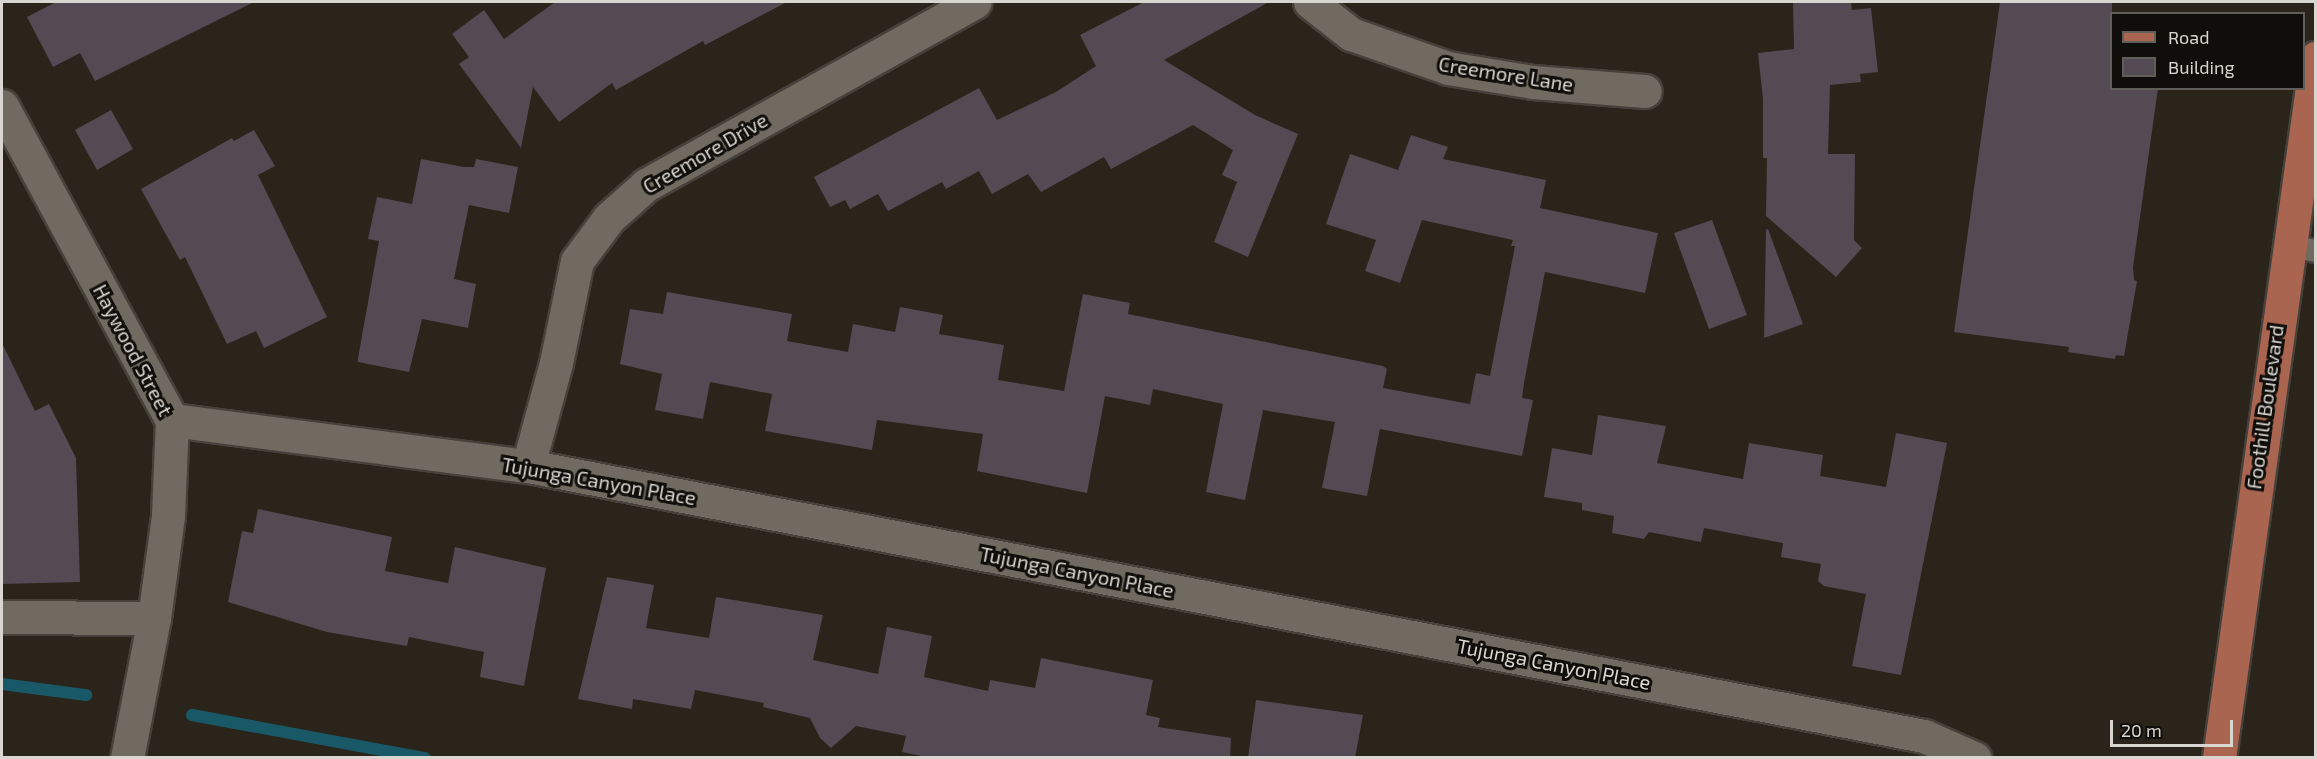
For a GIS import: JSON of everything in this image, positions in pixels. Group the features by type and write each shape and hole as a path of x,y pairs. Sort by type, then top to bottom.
{"main road":[{"name":"Foothill Boulevard","path":"2219,758 2302,249 2316,58"}],"street":[{"name":"Creemore Drive","path":"528,466 556,363 577,261 609,218 646,184 975,2"},
{"name":"Creemore Lane","path":"1310,2 1351,34 1448,69 1533,82 1645,91"},
{"name":"Haywood Street","path":"2,106 172,420 168,516 154,618 127,758"},
{"name":"Tujunga Canyon Place","path":"172,420 528,466 1924,736 1974,758"},
{"path":"2,617 154,618"}],"building":[{"path":"56,2 254,2 95,81 80,53 53,67 27,17"},
{"path":"555,2 787,2 705,45 703,41 616,90 612,83 559,122 533,87 521,148 459,64 469,57 452,34 484,10 504,39"},
{"path":"1144,2 1269,2 1164,60 1255,115 1298,134 1248,257 1214,242 1237,182 1222,175 1233,150 1193,125 1111,169 1104,157 1041,192 1028,174 992,194 979,171 946,189 942,182 888,211 878,194 850,209 845,200 830,207 814,177 979,88 997,120 1056,92 1096,66 1080,35"},
{"path":"1793,2 1851,2 1852,10 1871,8 1878,72 1860,74 1861,82 1830,85 1828,154 1855,154 1854,240 1862,248 1836,277 1766,216 1767,158 1763,158 1763,99 1758,53 1794,49"},
{"path":"2000,2 2112,2 2110,90 2158,90 2133,267 2134,280 2137,281 2124,356 2116,355 2115,359 2068,352 2069,347 1954,332"},
{"path":"111,110 133,149 97,170 75,130"},
{"path":"254,130 275,166 258,175 327,317 264,348 256,331 227,344 185,257 180,260 141,189 232,138 234,141"},
{"path":"1411,135 1448,147 1443,159 1546,180 1540,208 1658,233 1645,293 1545,272 1522,398 1533,400 1522,456 1380,429 1367,496 1322,488 1335,422 1263,410 1245,500 1206,492 1223,404 1153,389 1150,405 1105,396 1087,493 977,471 983,434 877,420 872,450 765,431 772,394 710,382 703,419 655,410 662,374 620,364 630,309 663,314 667,292 792,314 787,341 848,352 853,324 895,332 900,307 943,315 939,334 1004,345 998,380 1064,391 1083,294 1130,303 1128,314 1383,366 1387,369 1383,388 1470,404 1476,373 1490,376 1515,246 1511,246 1513,240 1422,220 1400,283 1365,271 1376,240 1326,224 1350,154 1398,170"},
{"path":"421,159 474,167 476,159 518,167 509,213 469,205 454,279 476,284 468,328 422,319 409,372 358,362 358,358 379,241 368,239 377,197 412,204"},
{"path":"1712,220 1747,315 1709,329 1674,233"},
{"path":"1768,229 1803,324 1764,338 1766,230"},
{"path":"2,343 35,411 49,404 76,458 80,582 2,584"},
{"path":"1598,415 1666,426 1657,463 1743,479 1749,443 1823,455 1820,476 1886,487 1896,433 1947,443 1901,675 1852,666 1866,594 1824,586 1818,581 1821,564 1781,557 1783,543 1704,528 1701,542 1649,532 1644,539 1612,533 1614,516 1582,510 1582,503 1544,497 1552,448 1592,455"},
{"path":"258,509 392,537 385,571 448,583 455,547 546,568 524,686 480,677 484,652 409,637 407,646 327,632 228,602 242,531 253,533"},
{"path":"607,577 654,585 646,628 709,638 716,597 823,615 813,660 878,674 887,627 932,636 924,677 988,691 990,680 1035,688 1041,658 1153,680 1146,715 1160,718 1158,727 1231,738 1230,758 931,758 902,752 906,736 856,726 831,748 820,738 810,718 763,707 764,703 695,690 691,709 633,699 632,709 578,699"},
{"path":"1256,700 1363,715 1355,758 1248,758"}],"waterway":[{"path":"2,684 86,695"},
{"path":"192,715 425,758"}]}
